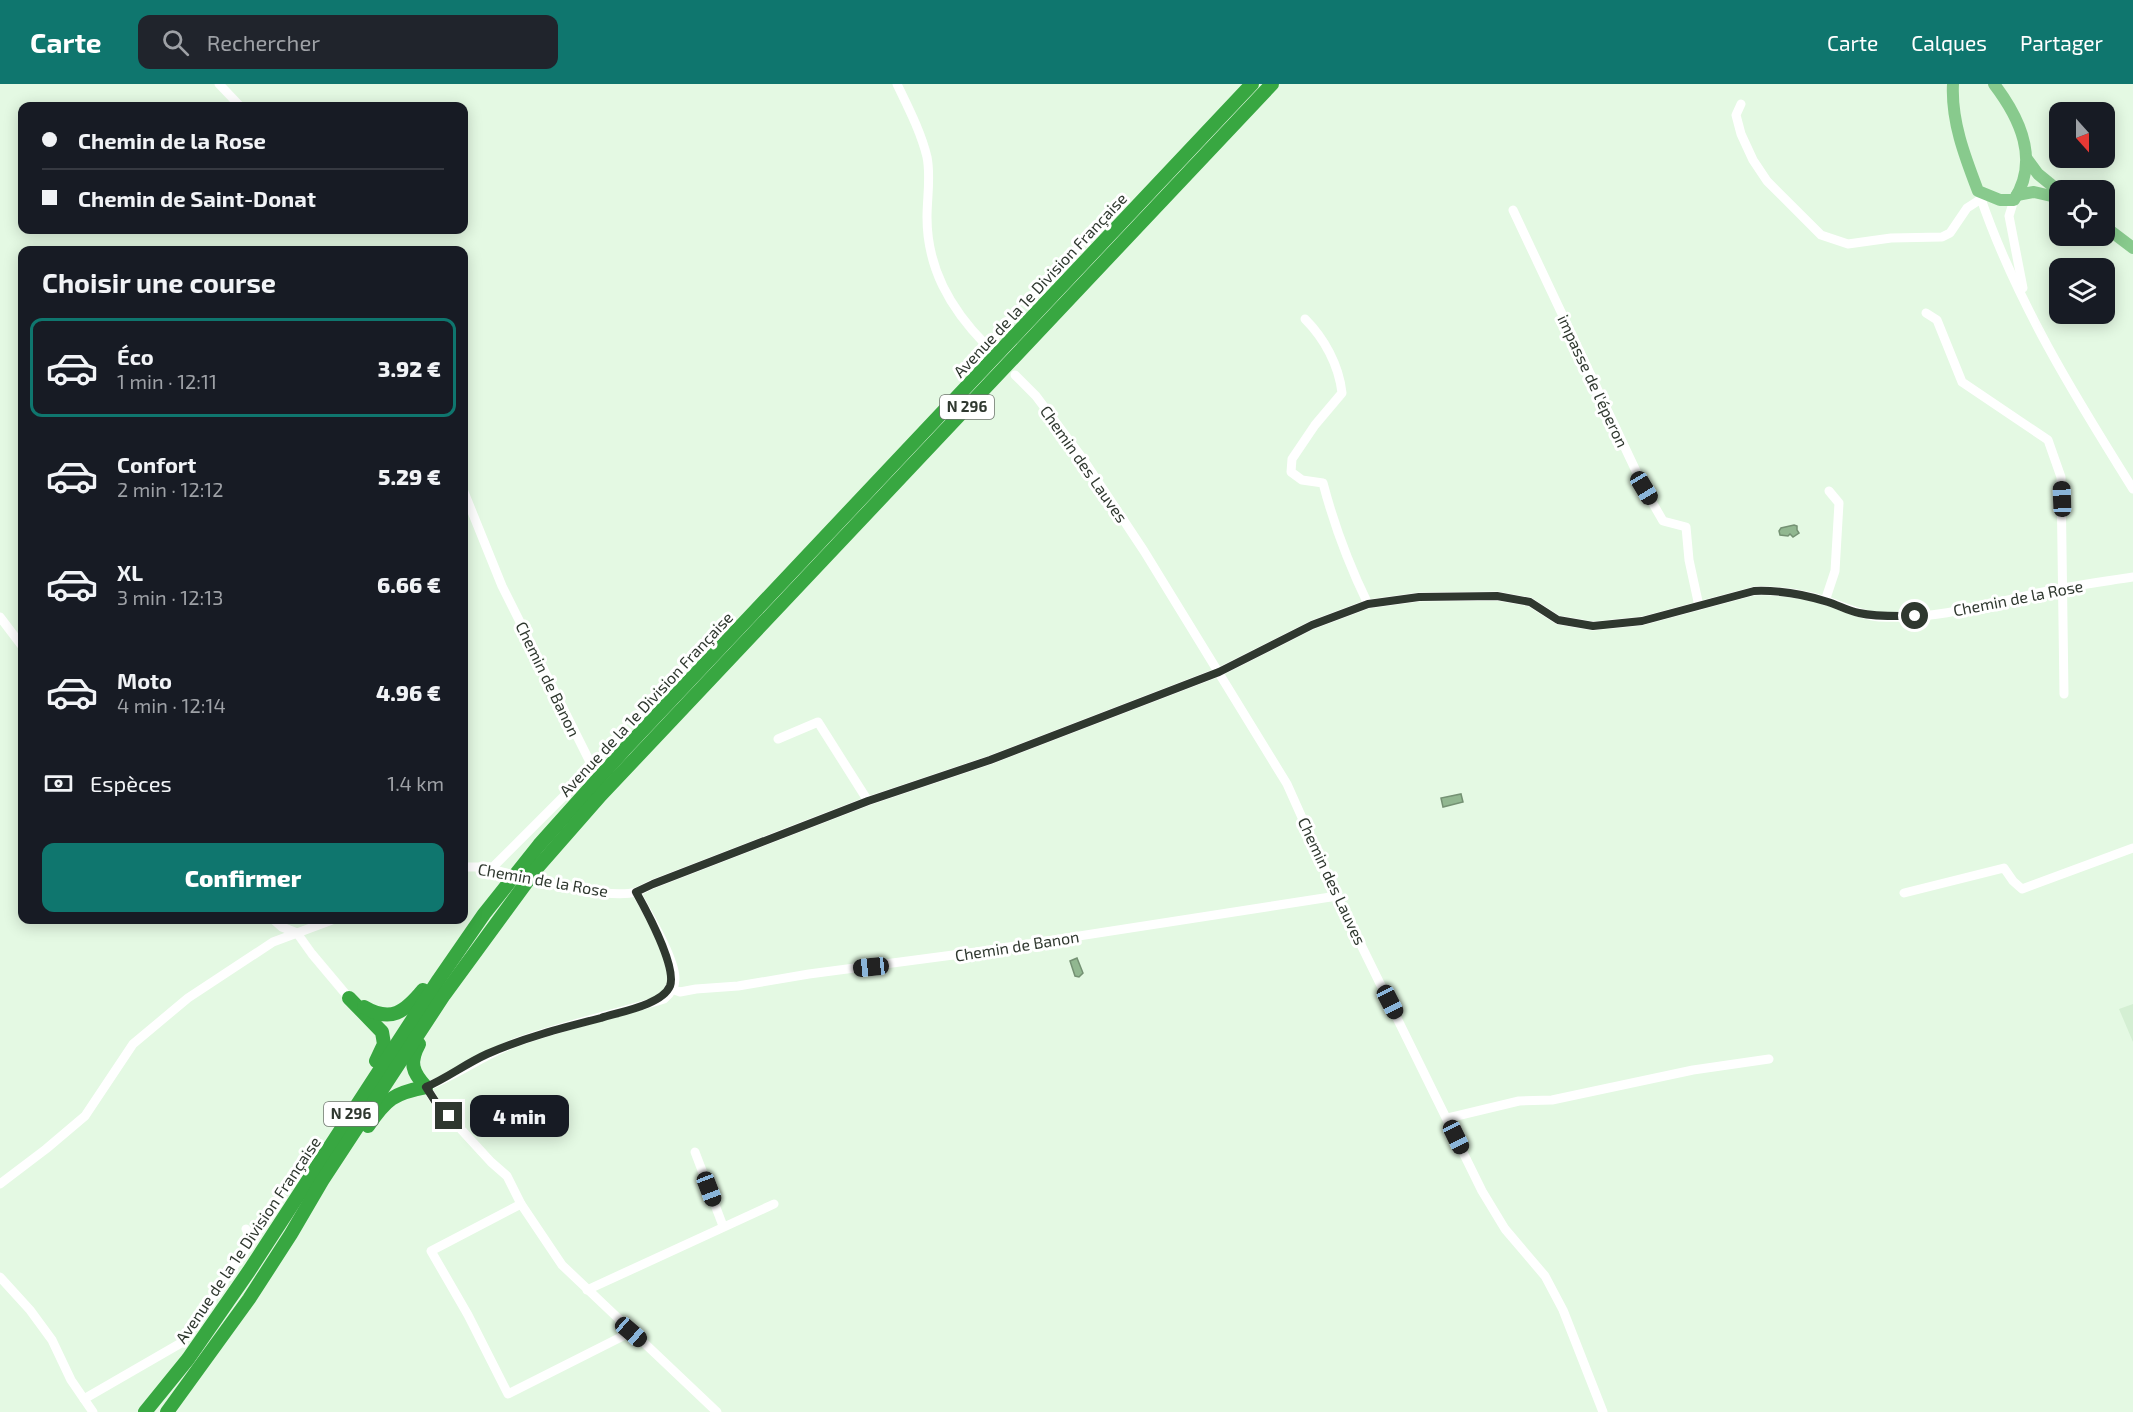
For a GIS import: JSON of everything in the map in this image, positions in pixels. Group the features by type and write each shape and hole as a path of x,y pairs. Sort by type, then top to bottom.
{"highway":[{"name":"Avenue de la 1e Division Française","path":"145,1412 188,1359 261,1253 436,982 506,885 601,775 1252,84"},
{"name":"Avenue de la 1e Division Française","path":"167,1412 249,1299 328,1171 444,995 555,847 713,676 1272,84"},
{"path":"291,1234 386,1103 403,1092 426,1087 413,1070 414,1054 524,889"},
{"path":"349,998 376,1013 391,1015 404,1010 484,915"},
{"path":"261,1253 384,1044 382,1032 349,998"}],"main road":[{"path":"1953,84 1953,106 1960,140 1980,195 2000,200 2034,192 2049,195"},
{"path":"1994,84 2016,118 2024,142 2027,159 2026,174 2015,197"},
{"path":"2027,159 2038,174 2049,183"},
{"path":"2115,234 2133,248"}],"street":[{"path":"219,84 236,102"},
{"path":"897,84 927,157 927,220 939,279 950,302 985,344"},
{"path":"1741,104 1736,115 1741,134 1753,160 1767,181 1821,235 1848,244 1892,238 1942,237 1950,233 1967,208 1980,195 2028,311 2075,396 2133,489"},
{"path":"2015,197 2009,216 2028,311"},
{"name":"impasse de l'éperon","path":"1513,210 1644,488 1663,521 1686,527 1689,560 1699,606"},
{"path":"1926,313 1937,320 1962,382 2048,440 2061,477 2064,694"},
{"path":"1305,319 1316,330 1334,361 1342,393 1315,425 1292,459 1291,472 1302,480 1323,483 1332,516 1356,580 1368,604"},
{"name":"Chemin des Lauves","path":"1015,375 1036,396 1083,459 1144,551 1287,784 1337,896 1494,1211 1505,1229 1545,1276 1563,1310 1603,1412"},
{"path":"1825,601 1835,571 1839,503 1829,491"},
{"name":"Chemin de Banon","path":"468,502 502,586 591,764 575,785 491,869"},
{"name":"Chemin de la Rose","path":"468,867 491,869 592,891 636,892 868,801 990,760 1219,672 1312,625 1368,604 1419,597 1497,596 1530,602 1558,620 1593,626 1642,621 1754,591 1793,592 1868,615 1915,616 1964,611 2064,589 2133,577"},
{"path":"0,617 18,641"},
{"path":"778,739 818,722 868,801"},
{"path":"1904,893 2004,868 2022,889 2133,848"},
{"path":"636,892 659,936 673,977 664,999 519,1041 485,1055 426,1087 435,1101 491,1162 507,1176 521,1204 562,1265 717,1412"},
{"name":"Chemin de Banon","path":"670,989 680,992 696,988 738,986 809,974 987,951 1337,896"},
{"path":"279,924 297,933 349,998"},
{"path":"0,1184 85,1116 139,1038 188,998 273,942 321,924"},
{"path":"673,977 696,988"},
{"path":"1448,1118 1519,1101 1552,1100 1693,1070 1769,1059"},
{"path":"695,1152 723,1226"},
{"path":"521,1204 431,1251 468,1315 508,1394 631,1332"},
{"path":"587,1290 774,1204"},
{"path":"84,1399 181,1342 248,1246 249,1235 246,1229"},
{"path":"0,1277 30,1310 52,1340 71,1380 93,1412"}],"shaded area":[{"path":"1797,526 1799,533 1793,537 1790,534 1780,535 1781,528"},
{"path":"1461,794 1463,802 1443,807 1441,798"},
{"path":"1077,958 1083,973 1079,977 1075,976 1070,961"},
{"path":"2133,1004 2133,1042 2119,1009"}],"route":[{"path":"449,1116 426,1087 485,1055 519,1041 640,1006 655,1000 667,991 671,977 659,936 636,892 868,801 990,760 1219,672 1312,625 1368,604 1419,597 1513,597 1530,602 1558,620 1593,626 1642,621 1754,591 1773,591 1793,592 1857,613 1878,616 1915,616"}]}
